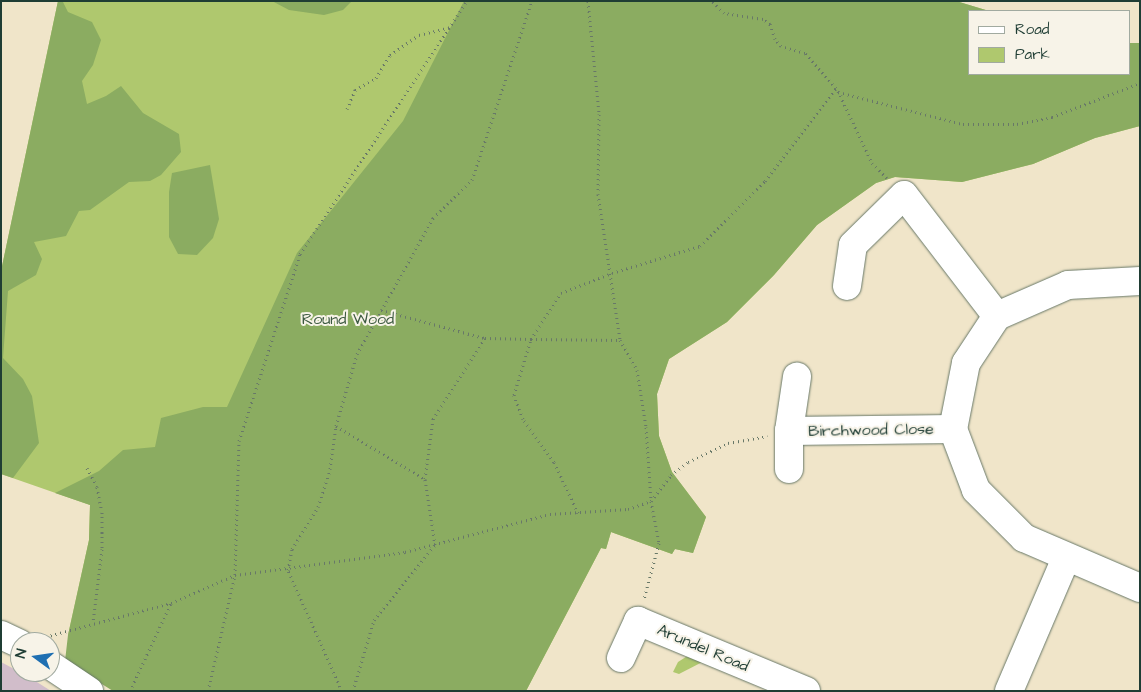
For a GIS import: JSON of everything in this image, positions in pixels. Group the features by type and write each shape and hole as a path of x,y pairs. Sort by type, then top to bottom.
{"street":[{"path":"847,286 854,245 904,195 997,316"},
{"path":"1140,281 1068,285 997,316 966,363 953,429 976,490 1024,538 1066,558 1140,588"},
{"name":"Birchwood Close","path":"789,469 789,431 797,377"},
{"name":"Birchwood Close","path":"789,431 953,429"},
{"path":"1009,691 1066,558"},
{"name":"Arundel Road","path":"620,658 638,621 806,691"},
{"path":"60,672 89,691"}],"path":[{"path":"208,691 235,575 239,442 300,254 467,1"},
{"path":"342,691 288,570 292,549 318,507 330,468 336,426 357,354 433,218 472,180 532,1"},
{"path":"588,1 599,114 598,194 612,273 620,340 637,370 646,427 651,501 659,543 638,621"},
{"path":"712,1 724,14 763,19 770,24 774,39 781,46 805,53 837,90 872,162 904,195"},
{"path":"347,109 355,90 376,78 390,55 419,35 450,27"},
{"path":"837,90 963,124 1017,124 1052,118 1140,83"},
{"path":"578,513 554,462 523,419 514,395 532,339 561,292 612,273 700,246 765,181 837,90"},
{"path":"381,310 485,338 620,340"},
{"path":"354,691 374,620 435,545 425,479 433,419 485,338"},
{"path":"336,426 425,479"},
{"path":"60,633 93,622 171,602 235,575 288,570 435,545 550,514 628,509 651,501 672,475 707,452 728,443 789,431"},
{"path":"87,468 97,487 102,512 102,549 93,622"},
{"path":"130,691 171,602"}],"shaded area":[{"path":"1,662 10,667 10,682 37,682 51,691 1,691"}],"green space":[{"name":"Round Wood","path":"58,1 956,1 986,10 968,10 968,75 1131,75 1131,43 1140,43 1140,126 1095,138 1033,164 962,182 895,177 876,183 817,225 774,275 727,322 669,359 657,394 659,436 672,472 706,517 693,553 675,549 672,554 611,532 606,549 601,548 526,691 113,691 68,635 89,540 90,505 1,474 1,271"},
{"path":"58,1 63,2 68,12 92,22 101,40 93,65 82,81 87,104 106,96 121,86 143,113 179,134 181,152 161,175 150,181 129,182 90,210 79,211 66,236 34,242 42,259 36,275 8,291 3,358 23,379 32,396 39,443 13,478 1,474 1,271"},
{"path":"272,1 352,1 343,10 324,15 289,10"},
{"name":"Round Wood","path":"464,1 956,1 986,10 968,10 968,75 1131,75 1131,43 1140,43 1140,126 1095,138 1033,164 962,182 895,177 876,183 817,225 774,275 727,322 669,359 657,394 659,436 672,472 706,517 693,553 675,549 672,554 611,532 606,549 601,548 526,691 113,691 65,661 68,635 89,540 90,505 55,493 99,471 123,450 155,447 161,418 203,407 227,407 297,253 403,121"},
{"path":"210,165 219,219 213,238 197,255 178,254 169,237 169,192 172,173"},
{"path":"692,653 714,656 679,674 673,672 678,662"}]}
